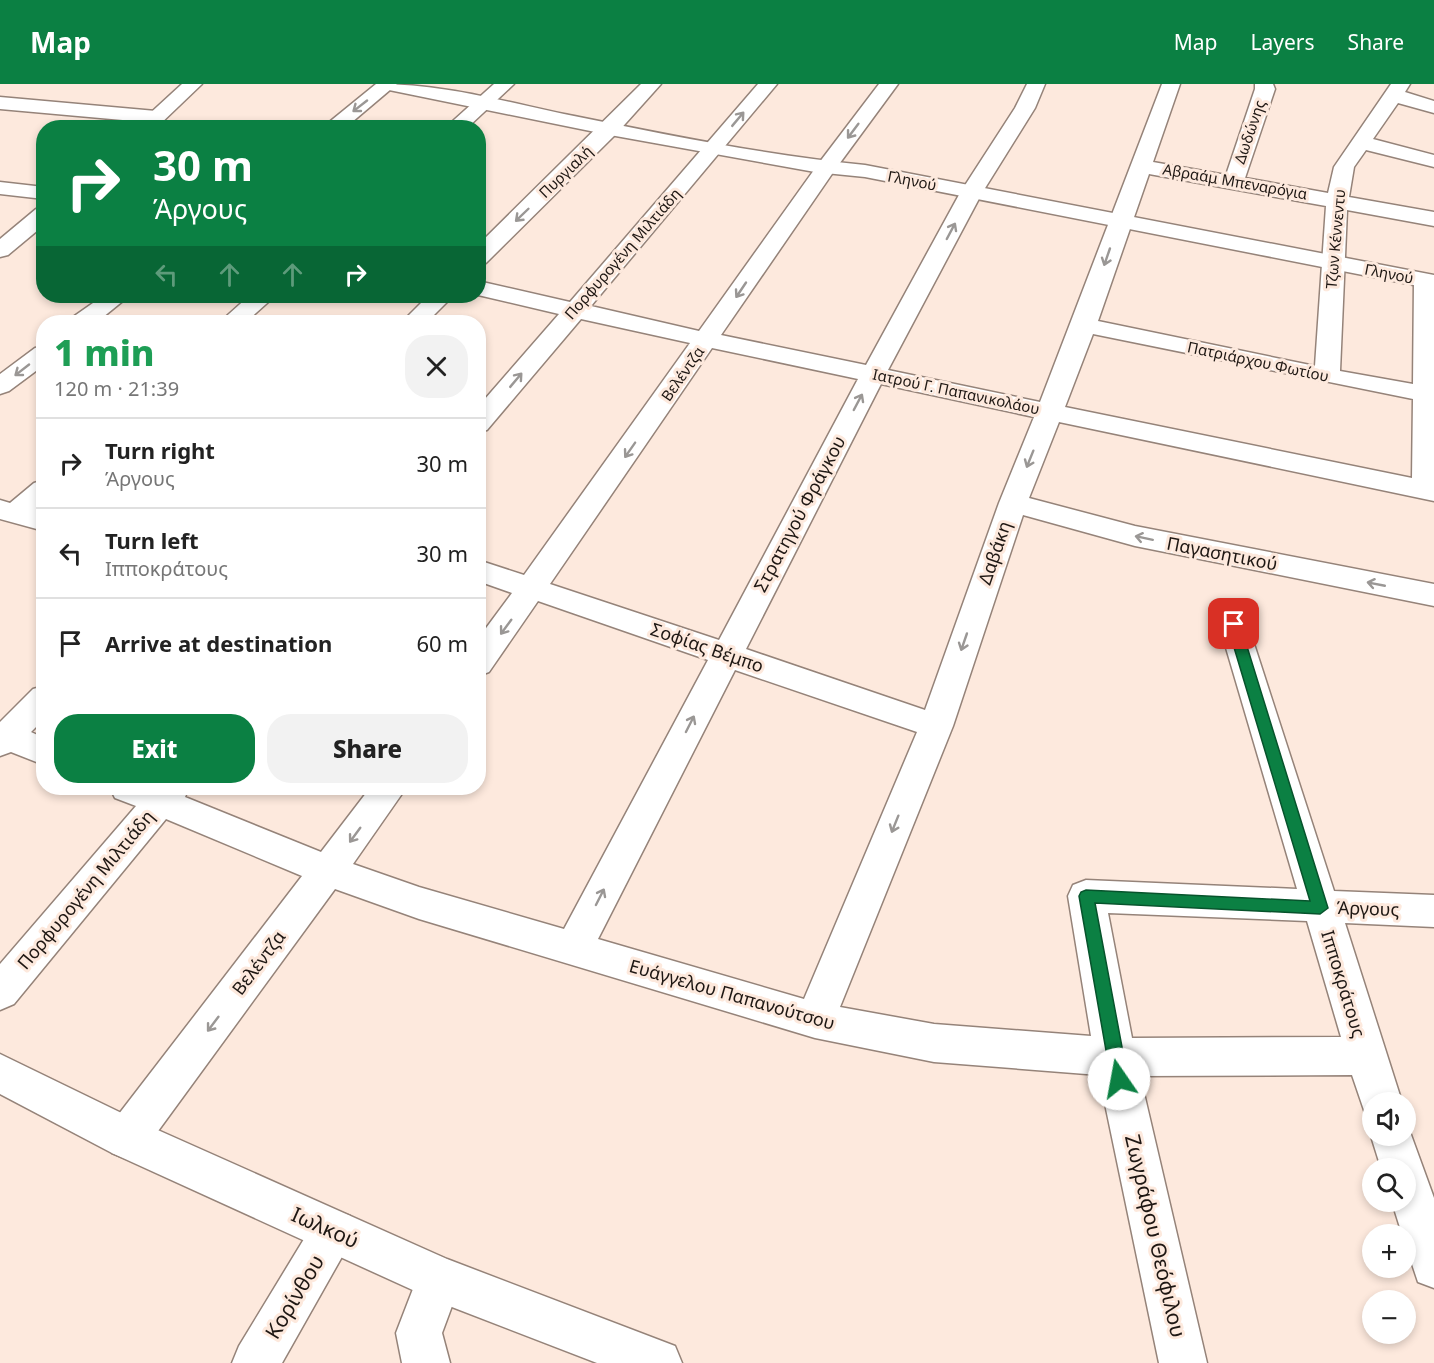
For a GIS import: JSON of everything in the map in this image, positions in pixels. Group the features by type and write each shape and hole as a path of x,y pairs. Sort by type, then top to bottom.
{"street":[{"path":"0,101 20,84"},
{"path":"163,120 193,84"},
{"path":"342,120 389,84"},
{"name":"Γληνού","path":"389,84 610,129 826,167 865,171 1430,282"},
{"path":"464,120 505,84"},
{"name":"Πυργιαλή","path":"486,250 610,129 652,84"},
{"name":"Πορφυρογένη Μιλτιάδη","path":"486,415 768,84"},
{"name":"Βελέντζα","path":"486,653 826,167 889,84"},
{"name":"Στρατηγού Φράγκου","path":"573,949 873,375 971,193 1025,108 1036,84"},
{"name":"Δαβάκη","path":"815,1020 936,726 1012,503 1084,325 1171,84"},
{"name":"Δωδώνης","path":"1234,181 1265,89 1264,84"},
{"path":"1397,89 1434,107"},
{"name":"Τζων Κέννεντυ","path":"1328,376 1332,263 1337,201 1344,167 1397,89"},
{"path":"0,101 126,120"},
{"path":"1360,141 1434,161"},
{"name":"Αβραάμ Μπεναρόγια","path":"1142,166 1434,219"},
{"path":"0,188 36,192"},
{"path":"0,250 36,221"},
{"path":"1430,282 1430,491"},
{"name":"Ιατρού Γ. Παπανικολάου","path":"486,290 707,340 1430,491"},
{"path":"91,315 108,303"},
{"path":"240,315 255,303"},
{"path":"421,315 434,303"},
{"name":"Πατριάρχου Φωτίου","path":"1084,325 1328,376 1430,394"},
{"path":"0,387 36,359"},
{"path":"8,511 36,494"},
{"name":"Παγασητικού","path":"1012,503 1135,537 1434,595"},
{"path":"8,511 36,520"},
{"name":"Σοφίας Βέμπο","path":"486,573 936,726"},
{"name":"Ιπποκράτους","path":"1234,624 1378,1092"},
{"path":"36,706 3,740 36,750"},
{"name":"Πορφυρογένη Μιλτιάδη","path":"0,992 151,795"},
{"name":"Ευάγγελου Παπανούτσου","path":"160,795 329,871 418,903 815,1020 934,1043 1114,1057 1366,1056"},
{"name":"Βελέντζα","path":"127,1138 384,795"},
{"name":"Άργους","path":"1086,896 1320,908 1434,911"},
{"name":"Ζωγράφου Θεόφιλου","path":"1086,896 1114,1057 1183,1363"},
{"name":"Ιωλκού","path":"0,1072 127,1138 439,1279 658,1363"},
{"path":"1416,1209 1434,1266"},
{"name":"Κορίνθου","path":"256,1363 334,1232"},
{"path":"426,1363 420,1333 439,1279"}],"route":[{"path":"1119,1079 1086,896 1320,908 1234,624"}]}
